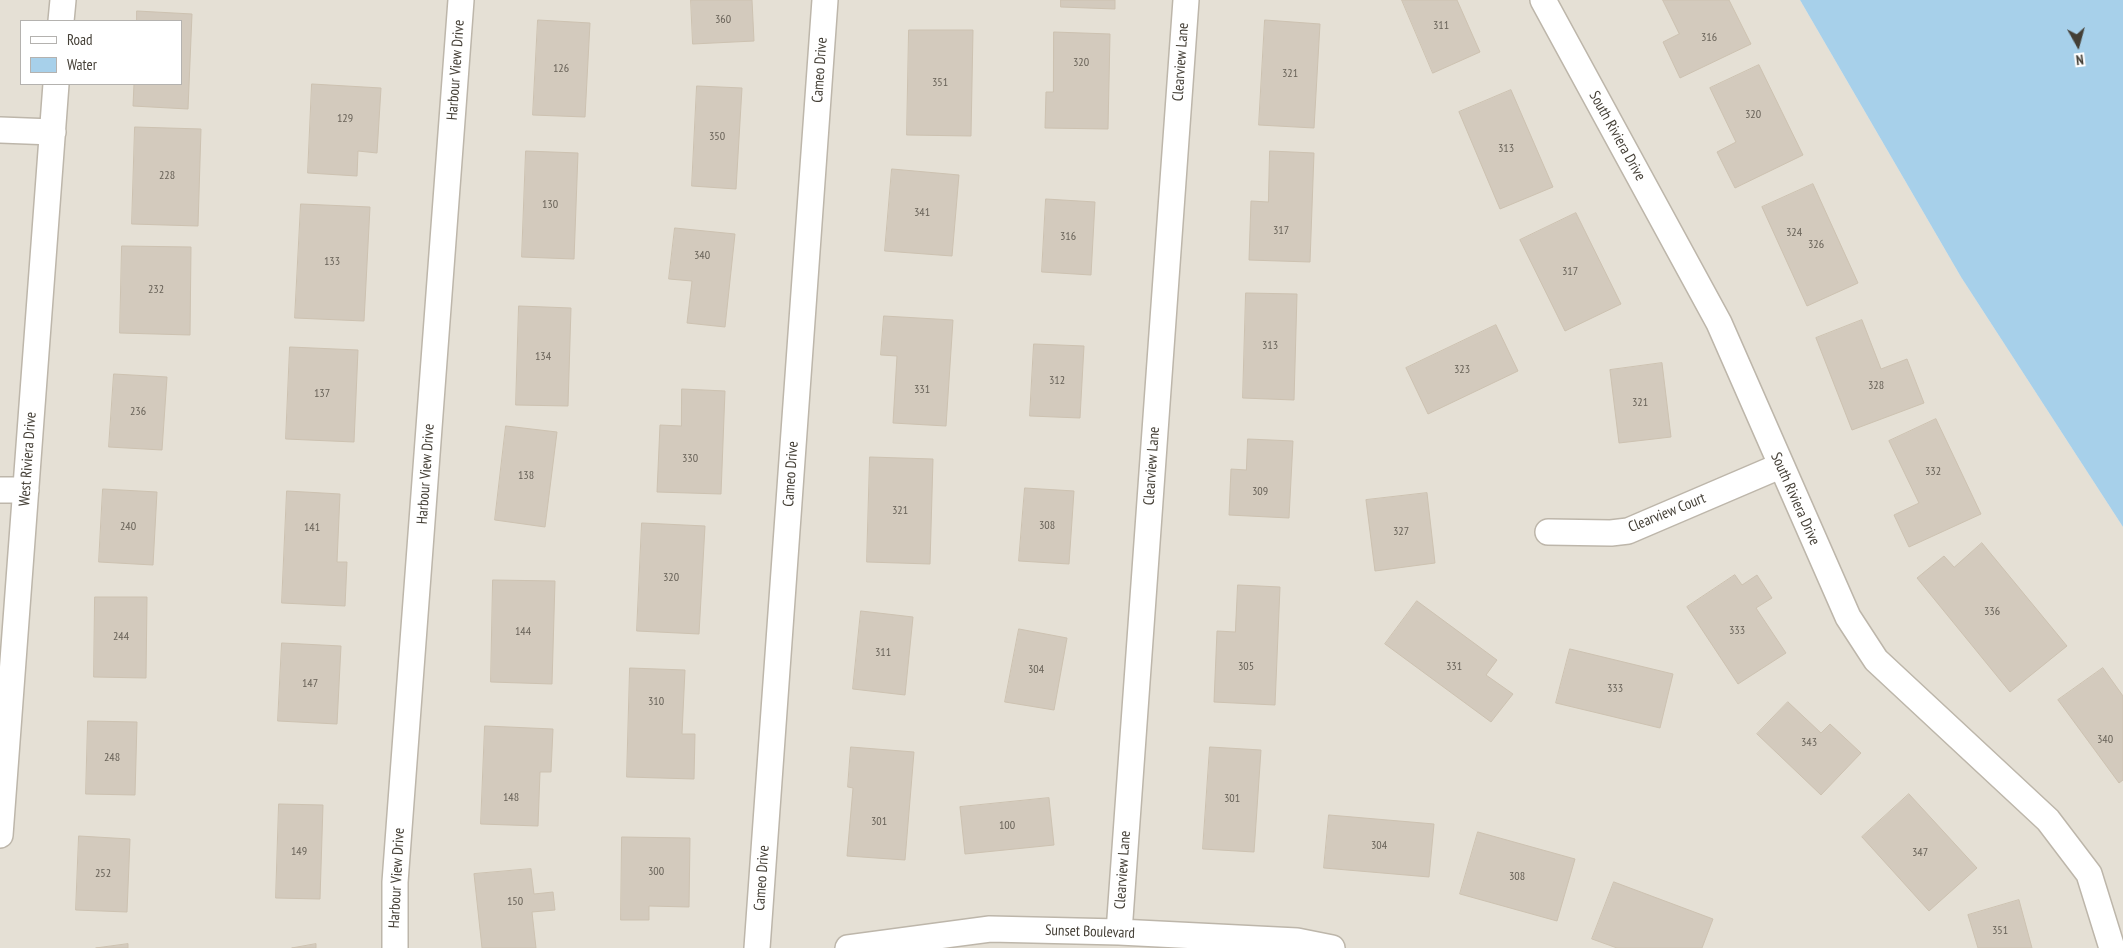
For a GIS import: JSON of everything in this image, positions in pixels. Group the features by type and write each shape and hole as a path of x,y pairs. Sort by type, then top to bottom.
{"street":[{"path":"61,20 63,0"},
{"name":"Harbour View Drive","path":"396,948 395,882 461,0"},
{"name":"Cameo Drive","path":"757,948 825,0"},
{"name":"Clearview Lane","path":"1119,932 1186,0"},
{"name":"South Riviera Drive","path":"1543,0 1719,323 1780,466 1848,617 1876,660 2048,820 2089,874 2112,948"},
{"name":"West Riviera Drive","path":"0,835 56,85"},
{"path":"0,130 53,132"},
{"name":"Clearview Court","path":"1548,532 1628,531 1780,466"},
{"path":"0,490 26,490"},
{"name":"Sunset Boulevard","path":"848,948 990,929 1119,932 1298,941 1332,948"}],"shaded area":[{"path":"0,0 1800,0 1961,277 2123,527 2123,948 0,948"}],"water":[{"path":"1800,0 2123,0 2123,527 1961,277"}],"building":[{"path":"691,0 752,0 754,41 693,44"},
{"path":"1061,0 1115,0 1115,9 1061,7"},
{"path":"1402,0 1457,0 1480,52 1433,73"},
{"path":"1663,0 1729,0 1751,44 1680,78 1663,42 1679,34"},
{"path":"137,11 192,14 188,109 133,106 134,85 182,85 182,20 137,20"},
{"path":"538,20 590,23 585,117 533,115"},
{"path":"1265,20 1320,24 1314,128 1259,125"},
{"path":"909,30 973,30 971,136 907,135"},
{"path":"1054,32 1110,34 1108,129 1045,128 1046,92 1053,92"},
{"path":"1759,65 1803,155 1735,188 1717,152 1736,142 1710,88"},
{"path":"312,84 381,88 377,153 358,151 357,176 308,173"},
{"path":"697,86 742,88 736,189 692,186"},
{"path":"1511,90 1553,187 1500,209 1459,112"},
{"path":"135,127 201,129 198,226 132,224"},
{"path":"526,151 578,153 574,259 522,257"},
{"path":"1270,151 1314,153 1310,262 1249,260 1251,201 1268,202"},
{"path":"892,169 959,175 952,256 885,251"},
{"path":"1813,184 1858,283 1807,306 1762,207"},
{"path":"1046,199 1095,202 1091,275 1042,272"},
{"path":"301,204 370,207 364,321 295,318"},
{"path":"1576,213 1621,304 1565,331 1520,240"},
{"path":"675,228 735,234 725,327 687,323 692,281 669,279"},
{"path":"122,246 191,247 190,335 120,333"},
{"path":"1246,293 1297,294 1294,400 1243,398"},
{"path":"519,306 571,308 568,406 516,405"},
{"path":"884,316 953,320 946,426 893,423 897,356 881,355"},
{"path":"1862,320 1881,369 1907,359 1924,403 1852,430 1816,338"},
{"path":"1496,325 1518,371 1428,414 1406,368"},
{"path":"1034,344 1084,346 1080,418 1030,416"},
{"path":"290,347 358,350 354,442 286,439"},
{"path":"1662,363 1671,437 1619,443 1610,370"},
{"path":"114,374 167,377 162,450 109,447"},
{"path":"682,389 725,391 721,494 657,492 660,425 681,426"},
{"path":"1936,419 1981,514 1909,547 1894,515 1919,503 1889,441"},
{"path":"506,426 557,432 545,527 495,520"},
{"path":"1248,439 1293,441 1289,518 1229,515 1231,469 1246,470"},
{"path":"870,457 933,459 930,564 867,562"},
{"path":"1025,488 1074,491 1069,564 1019,561"},
{"path":"103,489 157,492 153,565 99,562"},
{"path":"287,491 340,494 337,562 347,562 345,606 282,603"},
{"path":"1427,493 1435,563 1375,571 1366,500"},
{"path":"642,523 705,526 699,634 637,631"},
{"path":"1982,543 2067,646 2010,692 1917,578 1944,556 1954,567"},
{"path":"1735,575 1742,585 1757,575 1772,598 1756,608 1786,653 1738,684 1687,607"},
{"path":"493,580 555,581 552,684 491,682"},
{"path":"1238,585 1280,587 1275,705 1214,702 1217,631 1235,632"},
{"path":"95,597 147,597 146,678 94,677"},
{"path":"1417,601 1497,660 1486,675 1513,694 1491,722 1385,644"},
{"path":"861,611 913,617 905,695 853,689"},
{"path":"1019,629 1067,638 1054,710 1005,702"},
{"path":"282,643 341,646 337,724 278,721"},
{"path":"1570,649 1673,674 1660,728 1556,703"},
{"path":"630,668 685,670 682,734 695,734 694,779 627,777"},
{"path":"2103,668 2123,696 2123,780 2119,783 2058,700"},
{"path":"1788,702 1821,733 1830,724 1861,753 1821,795 1757,734"},
{"path":"88,721 137,722 135,795 86,794"},
{"path":"485,726 553,729 551,772 540,772 538,826 481,824"},
{"path":"851,747 914,752 905,860 847,856 853,788 848,787"},
{"path":"1210,747 1261,750 1254,852 1203,849"},
{"path":"1909,794 1977,868 1929,911 1862,837"},
{"path":"1049,798 1054,845 965,854 960,807"},
{"path":"279,804 323,805 320,899 276,898"},
{"path":"1329,815 1434,824 1429,877 1324,868"},
{"path":"1478,832 1575,859 1557,921 1460,894"},
{"path":"79,836 130,839 127,912 76,910"},
{"path":"622,837 690,838 689,907 649,906 649,920 621,920"},
{"path":"531,869 534,894 553,892 555,910 532,912 536,948 482,948 474,874"},
{"path":"1614,882 1713,919 1702,948 1617,948 1592,939"},
{"path":"2019,900 2032,948 1978,948 1968,915"},
{"path":"128,944 128,948 96,948"},
{"path":"316,944 316,948 292,948"}]}
